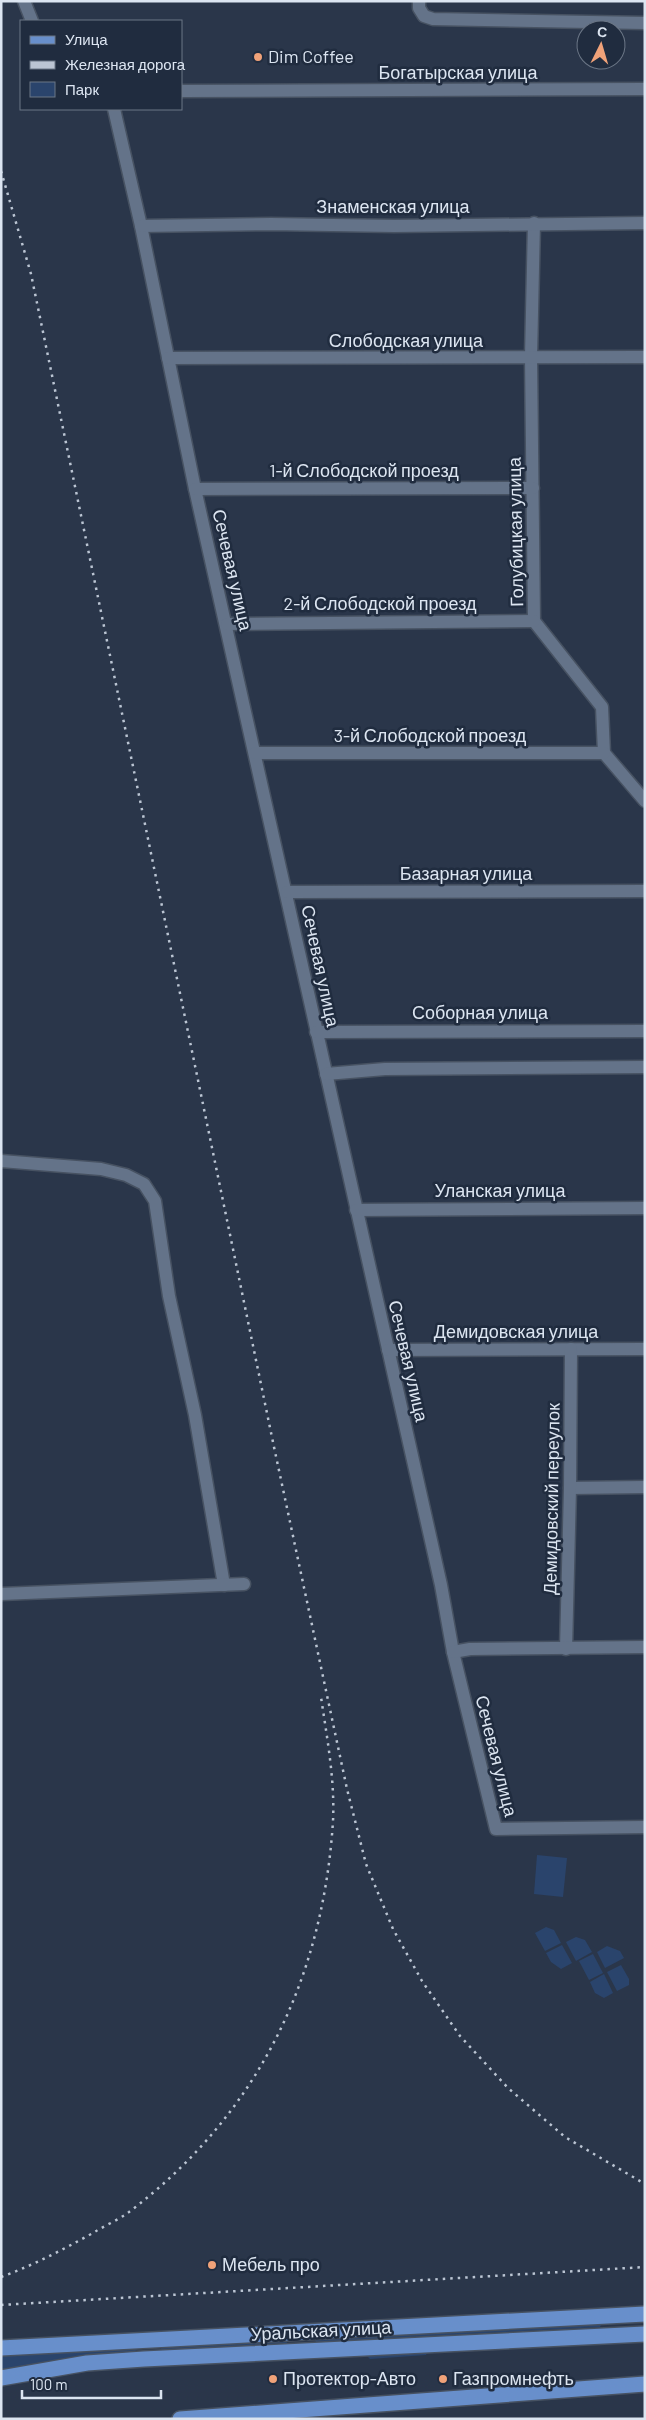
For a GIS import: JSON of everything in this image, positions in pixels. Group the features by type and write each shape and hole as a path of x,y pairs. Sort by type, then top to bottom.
{"main road":[{"name":"Уральская улица","path":"1,2348 645,2314"},
{"name":"Уральская улица","path":"1,2378 87,2363 144,2359 645,2334"},
{"path":"143,2340 144,2359"},
{"path":"180,2419 645,2384"}],"street":[{"path":"24,1 32,20"},
{"path":"419,1 419,8 424,16 433,19 645,23"},
{"name":"Богатырская улица","path":"182,91 645,89"},
{"name":"Сечевая улица","path":"114,110 141,226 195,488 287,892 316,1032 388,1350 453,1652 496,1829 645,1827"},
{"name":"Знаменская улица","path":"141,226 270,224 394,226 645,223"},
{"name":"Голубицкая улица","path":"534,224 531,357 534,621 602,707 604,753"},
{"name":"Слободская улица","path":"168,358 645,357"},
{"name":"1-й Слободской проезд","path":"195,488 533,488"},
{"name":"2-й Слободской проезд","path":"227,624 534,621"},
{"path":"604,753 645,802"},
{"name":"3-й Слободской проезд","path":"255,754 604,753"},
{"name":"Базарная улица","path":"287,892 645,891"},
{"name":"Соборная улица","path":"316,1032 645,1031"},
{"path":"326,1074 386,1069 645,1067"},
{"path":"1,1161 101,1170 126,1175 144,1184 155,1201 169,1296 195,1415 224,1586"},
{"name":"Уланская улица","path":"356,1210 645,1208"},
{"name":"Демидовский переулок","path":"566,1649 571,1349"},
{"name":"Демидовская улица","path":"388,1350 645,1349"},
{"path":"570,1488 645,1487"},
{"path":"1,1594 244,1584"},
{"path":"453,1652 470,1648 566,1649 645,1647"}],"green space":[{"path":"537,1855 567,1858 563,1897 534,1894"},
{"path":"546,1927 554,1930 561,1943 545,1951 535,1933"},
{"path":"576,1937 585,1940 592,1952 576,1961 566,1942"},
{"path":"562,1945 572,1963 561,1969 551,1962 546,1953"},
{"path":"607,1946 620,1951 624,1958 605,1968 597,1952"},
{"path":"593,1954 603,1973 589,1980 579,1961"},
{"path":"621,1965 629,1979 629,1985 617,1991 607,1972"},
{"path":"604,1974 613,1993 604,1998 595,1993 590,1982"},
{"path":"602,2323 600,2327 316,2342 314,2338"},
{"path":"286,2336 287,2343 162,2350 159,2345"},
{"path":"139,2348 135,2351 71,2357 1,2370 1,2351"},
{"path":"428,2351 426,2355 370,2359 366,2355"}],"railway":[{"path":"1,171 31,274 274,1447 347,1789 366,1864 393,1929 422,1981 460,2036 508,2088 565,2137 645,2184"},
{"path":"1,2277 48,2257 120,2218 174,2174 213,2132 247,2088 275,2040 298,1989 315,1936 327,1879 333,1821 333,1790 321,1697"},
{"path":"1,2305 645,2267"}],"place":[{"name":"Dim Coffee","path":"258,57"},
{"name":"Мебель про","path":"212,2265"},
{"name":"Протектор-Авто","path":"273,2379"},
{"name":"Газпромнефть","path":"443,2379"}]}
